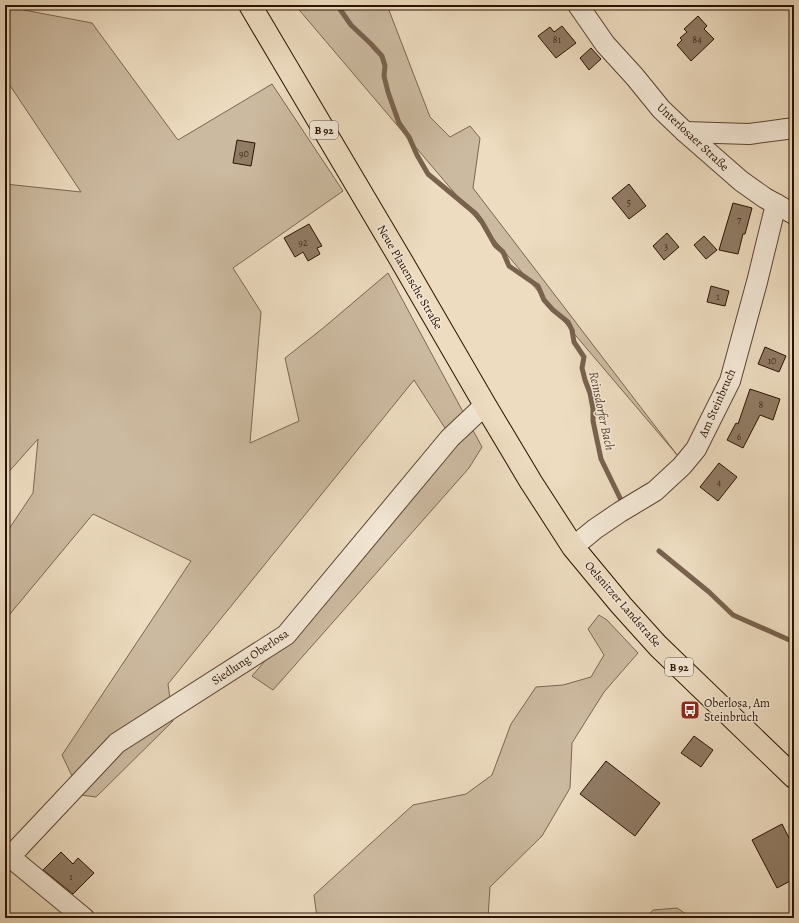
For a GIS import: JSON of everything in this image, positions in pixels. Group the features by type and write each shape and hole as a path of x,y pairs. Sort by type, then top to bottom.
{"main road":[{"name":"Neue Plauensche Straße","path":"250,5 485,405 531,482 573,547"},
{"name":"Oelsnitzer Landstraße","path":"573,547 621,606 658,646 794,777"}],"street":[{"name":"Unterlosaer Straße","path":"578,5 605,44 661,109 741,182 765,198 794,214"},
{"path":"685,132 749,134 794,128"},
{"name":"Am Steinbruch","path":"573,547 595,529 655,490 682,466 696,449 730,381 758,282 776,204"},
{"name":"Siedlung Oberlosa","path":"7,859 117,743 286,635 450,438 485,405"},
{"path":"7,859 84,918"}],"shaded area":[{"path":"5,5 21,5 24,10 92,23 178,140 272,84 343,191 233,268 261,312 250,443 299,421 285,358 388,273 482,447 469,468 273,690 252,676 454,442 414,380 168,684 173,721 96,797 81,795 62,755 191,561 93,514 5,620 5,535 33,493 38,439 5,476 5,184 81,192 5,78"},
{"path":"295,5 387,5 430,117 450,137 470,126 480,138 473,188 678,456"},
{"path":"599,615 607,620 638,653 604,692 572,743 570,788 542,836 490,887 488,918 317,918 314,895 413,805 466,794 492,775 511,724 536,687 563,685 591,677 604,655 588,629"},
{"path":"677,908 692,918 646,918 653,910"}],"building":[{"path":"698,16 707,26 704,29 714,39 691,61 677,45 682,40 680,38 687,32 684,29"},
{"path":"562,26 576,43 556,58 538,36 550,27 554,32"},
{"path":"591,48 601,59 589,70 580,58"},
{"path":"237,140 255,143 251,166 233,163"},
{"path":"629,184 646,206 629,219 612,198"},
{"path":"733,203 752,208 738,254 719,250"},
{"path":"309,224 322,246 317,248 320,254 308,261 303,252 295,257 284,238"},
{"path":"667,233 679,247 664,260 653,246"},
{"path":"704,236 717,250 706,259 694,245"},
{"path":"711,286 729,291 725,306 707,302"},
{"path":"765,347 786,356 779,372 758,364"},
{"path":"750,389 780,399 773,420 760,415 743,448 727,440 736,423 738,424"},
{"path":"719,463 737,477 718,501 700,487"},
{"path":"694,736 713,750 701,767 681,753"},
{"path":"606,761 660,803 635,836 580,794"},
{"path":"782,824 794,848 794,879 777,888 752,840"},
{"path":"61,852 73,864 78,858 94,873 73,894 43,870"}],"waterway":[{"name":"Reinsdorfer Bach","path":"337,5 351,25 382,56 385,66 384,76 388,92 399,123 409,137 428,174 476,214 495,245 503,252 509,266 538,286 544,300 553,310 568,322 572,330 574,342 584,357 582,368 590,393 593,409 593,421 601,459 621,500"},
{"name":"Reinsdorfer Bach","path":"659,551 709,592 733,615 794,642"}],"place":[{"name":"Oberlosa, Am Steinbruch","path":"690,710"}]}
